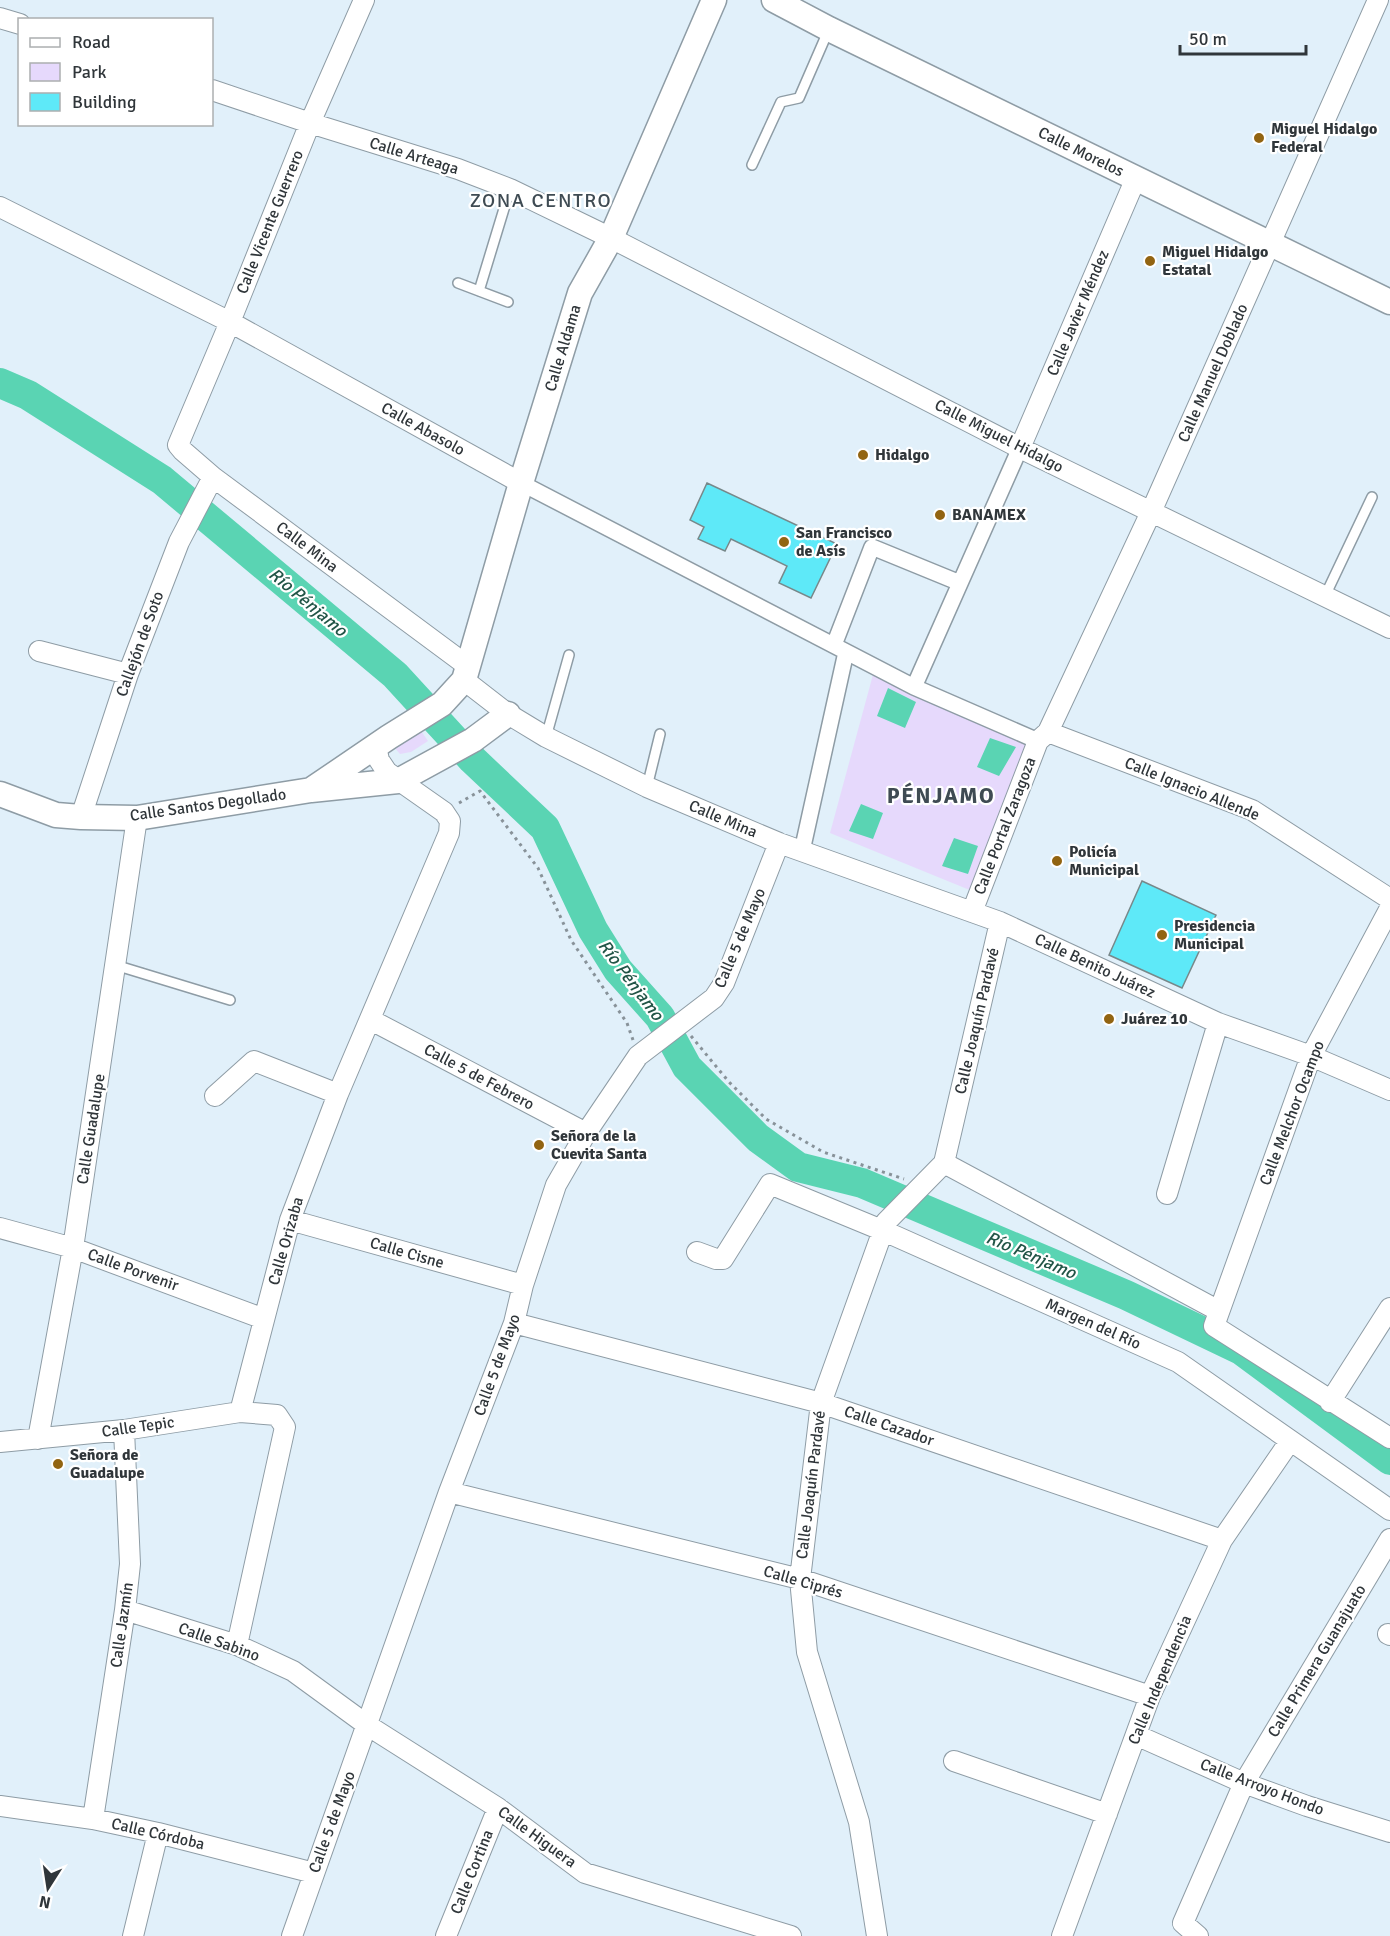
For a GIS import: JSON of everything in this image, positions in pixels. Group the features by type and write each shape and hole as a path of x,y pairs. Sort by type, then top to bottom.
{"street":[{"name":"Calle Vicente Guerrero","path":"178,445 310,123 364,0"},
{"name":"Calle Aldama","path":"442,704 466,674 521,483 580,293 611,238 714,0"},
{"name":"Calle Morelos","path":"774,0 829,29 1390,302"},
{"name":"Calle Manuel Doblado","path":"1043,736 1151,512 1378,0"},
{"path":"0,18 18,23"},
{"name":"Calle Arteaga","path":"213,90 458,169 510,189 611,238"},
{"name":"Calle Javier Méndez","path":"1020,448 1136,178"},
{"name":"Calle Abasolo","path":"0,207 230,322 521,483 914,687 1043,736"},
{"name":"Calle Miguel Hidalgo","path":"611,238 1020,448 1390,628"},
{"name":"Calle Mina","path":"178,445 213,477 466,674 508,714 546,737 647,787 779,843 1000,922"},
{"path":"914,687 1020,448"},
{"name":"Callejón de Soto","path":"81,818 128,674 179,542 213,477"},
{"path":"802,851 840,648 873,547 960,583"},
{"path":"39,651 128,674"},
{"name":"Calle Santos Degollado","path":"311,790 442,704"},
{"name":"Calle Santos Degollado","path":"0,794 56,815 81,818 137,818 311,790 398,781 473,740 508,714"},
{"name":"Calle Ignacio Allende","path":"1043,736 1252,810 1390,899"},
{"name":"Calle Portal Zaragoza","path":"972,912 1043,736"},
{"path":"383,742 379,760 387,772 447,817"},
{"name":"Calle Orizaba","path":"240,1412 290,1220 338,1094 449,833 447,817"},
{"name":"Calle Guadalupe","path":"38,1439 73,1248 137,818"},
{"name":"Calle 5 de Mayo","path":"292,1936 449,1492 514,1323 556,1185 586,1133 638,1056 714,998 724,983 779,843"},
{"name":"Calle Melchor Ocampo","path":"1216,1319 1311,1056 1390,908"},
{"name":"Calle Benito Juárez","path":"1000,922 1218,1023 1311,1056 1390,1090"},
{"name":"Calle Joaquín Pardavé","path":"877,1936 859,1822 807,1652 800,1579 821,1403 885,1226 912,1194 944,1163 1000,922"},
{"name":"Calle 5 de Febrero","path":"371,1020 586,1133"},
{"path":"1167,1194 1218,1023"},
{"path":"215,1096 254,1061 338,1094"},
{"path":"944,1163 1216,1319 1330,1402 1390,1438"},
{"name":"Margen del Río","path":"697,1252 716,1259 723,1259 770,1184 885,1226 1178,1362 1390,1510"},
{"name":"Calle Cisne","path":"290,1220 524,1285"},
{"name":"Calle Porvenir","path":"0,1228 73,1248 264,1319"},
{"path":"1330,1402 1390,1308"},
{"name":"Calle Cazador","path":"514,1323 821,1403 1222,1540"},
{"path":"237,1645 285,1427 277,1415 240,1412"},
{"name":"Calle Tepic","path":"0,1442 124,1430 240,1412"},
{"name":"Calle Jazmín","path":"93,1819 130,1564 124,1430"},
{"name":"Calle Independencia","path":"1062,1936 1150,1696 1222,1540 1290,1441"},
{"name":"Calle Ciprés","path":"449,1492 800,1579 1150,1696"},
{"name":"Calle Primera Guanajuato","path":"1198,1936 1183,1923 1244,1783 1390,1539"},
{"name":"Calle Sabino","path":"125,1610 237,1645 293,1671 367,1725"},
{"name":"Calle Higuera","path":"367,1725 498,1808 585,1873 791,1936"},
{"name":"Calle Arroyo Hondo","path":"1136,1735 1244,1783 1390,1832"},
{"path":"954,1761 1107,1814"},
{"name":"Calle Córdoba","path":"0,1806 93,1819 158,1833 314,1873"},
{"name":"Calle Cortina","path":"446,1936 498,1808"},
{"path":"133,1936 158,1833"}],"lane":[{"path":"752,165 781,102 799,98 829,29"},
{"path":"479,291 510,189"},
{"path":"458,283 508,302"},
{"path":"1325,596 1372,497"},
{"path":"546,737 569,655"},
{"path":"647,787 660,734"},
{"path":"115,965 230,1000"}],"path":[{"path":"447,817 480,791 538,868 571,939 627,1023 638,1056"},
{"path":"696,1012 688,1032 729,1082 766,1119 823,1152 910,1181 912,1194"}],"green space":[{"path":"874,671 1032,740 977,893 830,833"},
{"path":"417,725 428,741 411,752 400,754 394,747"}],"shaded area":[{"path":"888,688 916,702 905,728 877,716"},
{"path":"990,738 1016,747 999,776 977,767"},
{"path":"861,804 883,813 873,839 849,831"},
{"path":"954,838 978,846 968,874 942,866"}],"building":[{"name":"San Francisco de Asís","path":"707,483 837,544 811,598 779,583 787,566 731,539 725,551 698,539 704,527 690,520"},
{"name":"Presidencia Municipal","path":"1142,881 1216,915 1182,988 1109,955"}],"waterway":[{"name":"Río Pénjamo","path":"0,383 28,395 162,480 395,675 472,759 545,828 593,930 618,970 660,1017 687,1067 758,1138 798,1167 862,1183 1126,1295 1241,1350 1390,1460"}],"place":[{"name":"Miguel Hidalgo Federal","path":"1259,138"},
{"name":"Miguel Hidalgo Estatal","path":"1150,261"},
{"name":"Hidalgo","path":"863,455"},
{"name":"BANAMEX","path":"940,515"},
{"name":"San Francisco de Asís","path":"784,542"},
{"name":"Policía Municipal","path":"1057,861"},
{"name":"Presidencia Municipal","path":"1162,935"},
{"name":"Juárez 10","path":"1109,1019"},
{"name":"Señora de la Cuevita Santa","path":"539,1145"},
{"name":"Señora de Guadalupe","path":"58,1464"}],"district":[{"name":"ZONA CENTRO","path":"541,200"},
{"name":"PÉNJAMO","path":"941,795"}]}
